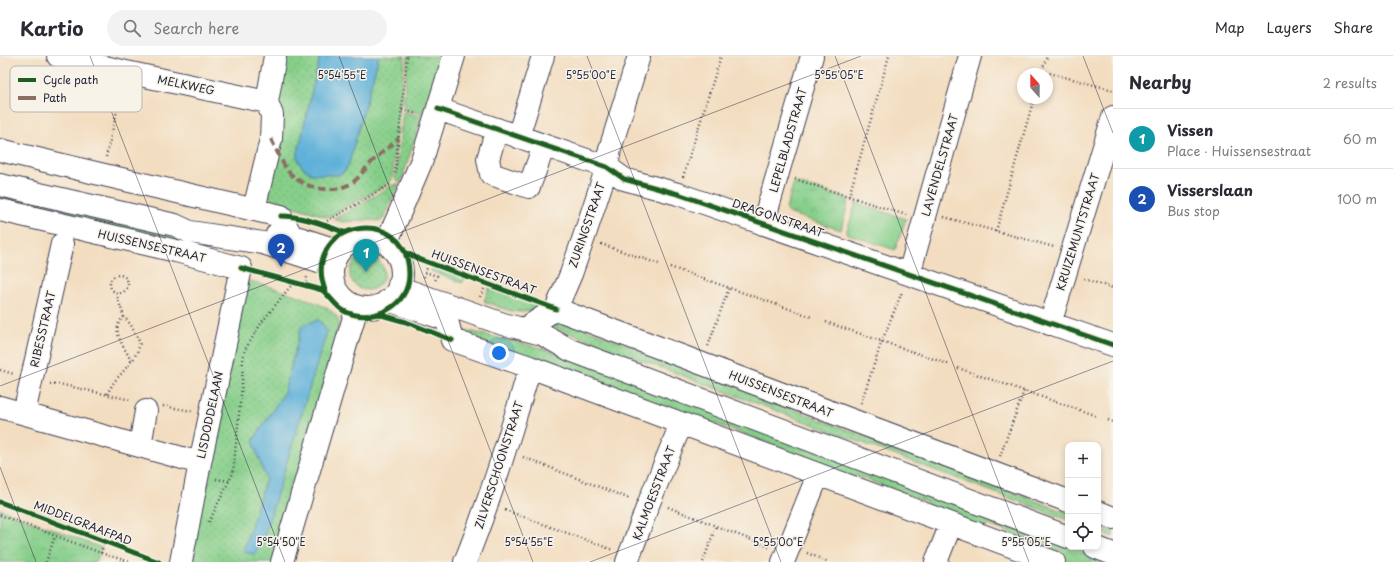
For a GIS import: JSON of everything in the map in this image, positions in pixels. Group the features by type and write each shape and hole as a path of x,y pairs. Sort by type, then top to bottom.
{"street":[{"name":"MELKWEG","path":"58,56 124,66"},
{"path":"254,209 271,139 272,115 267,102 275,56"},
{"path":"386,243 422,160 454,56"},
{"path":"518,137 543,56"},
{"name":"ZURINGSTRAAT","path":"556,309 571,274 607,167 610,149 639,56"},
{"name":"LEPELBLADSTRAAT","path":"764,224 812,56"},
{"name":"LAVENDELSTRAAT","path":"909,274 970,56"},
{"name":"MELKWEG","path":"142,71 267,102"},
{"name":"DRAGONSTRAAT","path":"438,109 607,167 624,179 678,194 1113,345"},
{"name":"KRUIZEMUNTSTRAAT","path":"1050,324 1113,117"},
{"path":"497,130 488,159 491,174 529,187 544,146"},
{"path":"0,150 281,216 292,237"},
{"name":"HUISSENSESTRAAT","path":"0,185 175,225 190,232 263,243 334,266"},
{"name":"HUISSENSESTRAAT","path":"0,210 176,251 241,268"},
{"name":"HUISSENSESTRAAT","path":"175,225 194,223 240,228 292,237 334,266"},
{"path":"176,251 210,236"},
{"path":"396,287 378,306 368,308 357,307 342,298 336,291 334,266 346,244 356,239 376,239 386,243 395,251 400,262 396,287 397,303 447,320 539,344 570,350"},
{"name":"RIBESSTRAAT","path":"24,413 62,244"},
{"name":"LISDODDELAAN","path":"181,562 241,268"},
{"path":"396,287 503,324 542,334 570,350 1065,536"},
{"path":"282,562 357,307"},
{"path":"524,329 556,309"},
{"name":"HUISSENSESTRAAT","path":"556,309 1065,500"},
{"path":"447,320 452,340 530,367 1054,562"},
{"name":"ZILVERSCHOONSTRAAT","path":"465,562 488,503 530,367"},
{"path":"140,446 146,405"},
{"path":"0,407 200,463"},
{"name":"KALMOESSTRAAT","path":"628,559 681,424"},
{"path":"786,554 818,475"},
{"path":"1101,513 1113,518"},
{"path":"936,562 952,524"},
{"path":"1101,549 1113,554"}],"path":[{"path":"394,177 407,56"},
{"path":"678,194 721,56"},
{"path":"849,196 889,56"},
{"path":"1043,68 1047,56"},
{"path":"1053,76 1113,90"},
{"path":"996,231 1032,104"},
{"path":"102,175 115,112"},
{"path":"778,173 849,196 925,216 996,231 1071,251"},
{"path":"314,222 324,225 393,183"},
{"path":"584,237 659,264"},
{"path":"670,267 812,317"},
{"path":"425,272 437,276 435,282"},
{"path":"1066,273 1113,288"},
{"path":"851,420 858,410 882,341 909,274"},
{"path":"107,394 114,382 132,361 140,343 131,325 124,317 116,293 111,290 109,284 114,276 123,276 127,280 128,286 124,292 116,293"},
{"path":"286,280 308,286 307,278"},
{"path":"206,528 233,473 242,385 243,356 246,348 262,322 293,282"},
{"path":"479,299 487,283"},
{"path":"701,364 729,288"},
{"path":"124,317 120,320 118,333 120,342 132,361"},
{"path":"826,322 948,364"},
{"path":"958,368 1097,416"},
{"path":"0,370 54,385 59,384 107,394 146,405 210,414"},
{"path":"994,473 1024,391"},
{"path":"1108,420 1113,422"},
{"path":"505,451 716,526 786,554 829,562"},
{"path":"488,503 628,559"},
{"path":"0,516 130,562"},
{"path":"703,562 716,526"},
{"path":"46,562 55,536"},
{"path":"101,553 102,541"}],"green space":[{"path":"287,56 320,56 297,157 302,167 312,174 338,175 345,171 349,163 379,56 405,56 392,180 387,185 328,217 272,200 268,194 276,102"},
{"path":"408,56 441,56 433,81 436,89 429,93 423,114 405,109 403,107"},
{"path":"403,112 422,117 401,182 397,181 395,178"},
{"path":"794,182 849,199 841,230 788,213 786,209"},
{"path":"393,185 399,185 381,221 366,220 343,222 334,219"},
{"path":"0,192 193,241 187,244 0,202"},
{"path":"856,203 906,219 895,250 846,233"},
{"path":"367,256 373,257 379,261 383,267 383,279 379,285 373,289 367,290 361,289 355,285 351,279 350,273 351,267 355,261 361,257"},
{"path":"433,266 465,278 462,283 431,271"},
{"path":"247,280 297,295 324,307 333,313 339,321 337,338 274,562 190,562","holes":["319,320 327,331 261,546 254,554 243,552 266,479 253,441 284,393 302,325"]},
{"path":"489,288 538,305 538,307 525,312 518,312 511,311 484,301"},
{"path":"553,316 782,404 781,406 786,408 787,407 1065,512 1065,519 542,323"},
{"path":"456,328 545,349 620,376 1065,546 1065,550 1084,550 1109,562 1073,562 1065,559 1061,551 988,525 981,528 949,516 952,512 947,510 945,515 930,509 927,502 857,476 850,479 791,457 788,451 714,423 707,426 461,334"},
{"path":"0,509 102,548 96,562 0,562"},
{"path":"1101,525 1113,530 1113,537 1101,532"}],"water":[{"path":"320,56 379,56 349,163 345,171 338,175 312,174 302,167 297,157"},
{"path":"319,320 327,331 261,546 254,554 243,552 266,479 253,441 284,393 302,325"}],"marked path":[{"path":"271,139 285,167 294,177 301,182 317,188 334,189 353,182 372,161 399,138"}],"cycle path":[{"path":"438,109 607,167 624,179 678,194 1113,345"},
{"path":"281,216 305,219 344,232"},
{"path":"241,268 322,290 344,311 355,315 366,316 387,310 396,304 403,296 409,275 405,252 392,236 376,229 357,229 340,236 327,249 321,268 326,293"},
{"path":"405,252 419,259 556,309"},
{"path":"378,314 406,322 452,340"},
{"name":"MIDDELGRAAFPAD","path":"0,502 159,562"}],"place":[{"name":"Visserslaan","path":"281,267"},
{"name":"Vissen","path":"366,272"}]}
